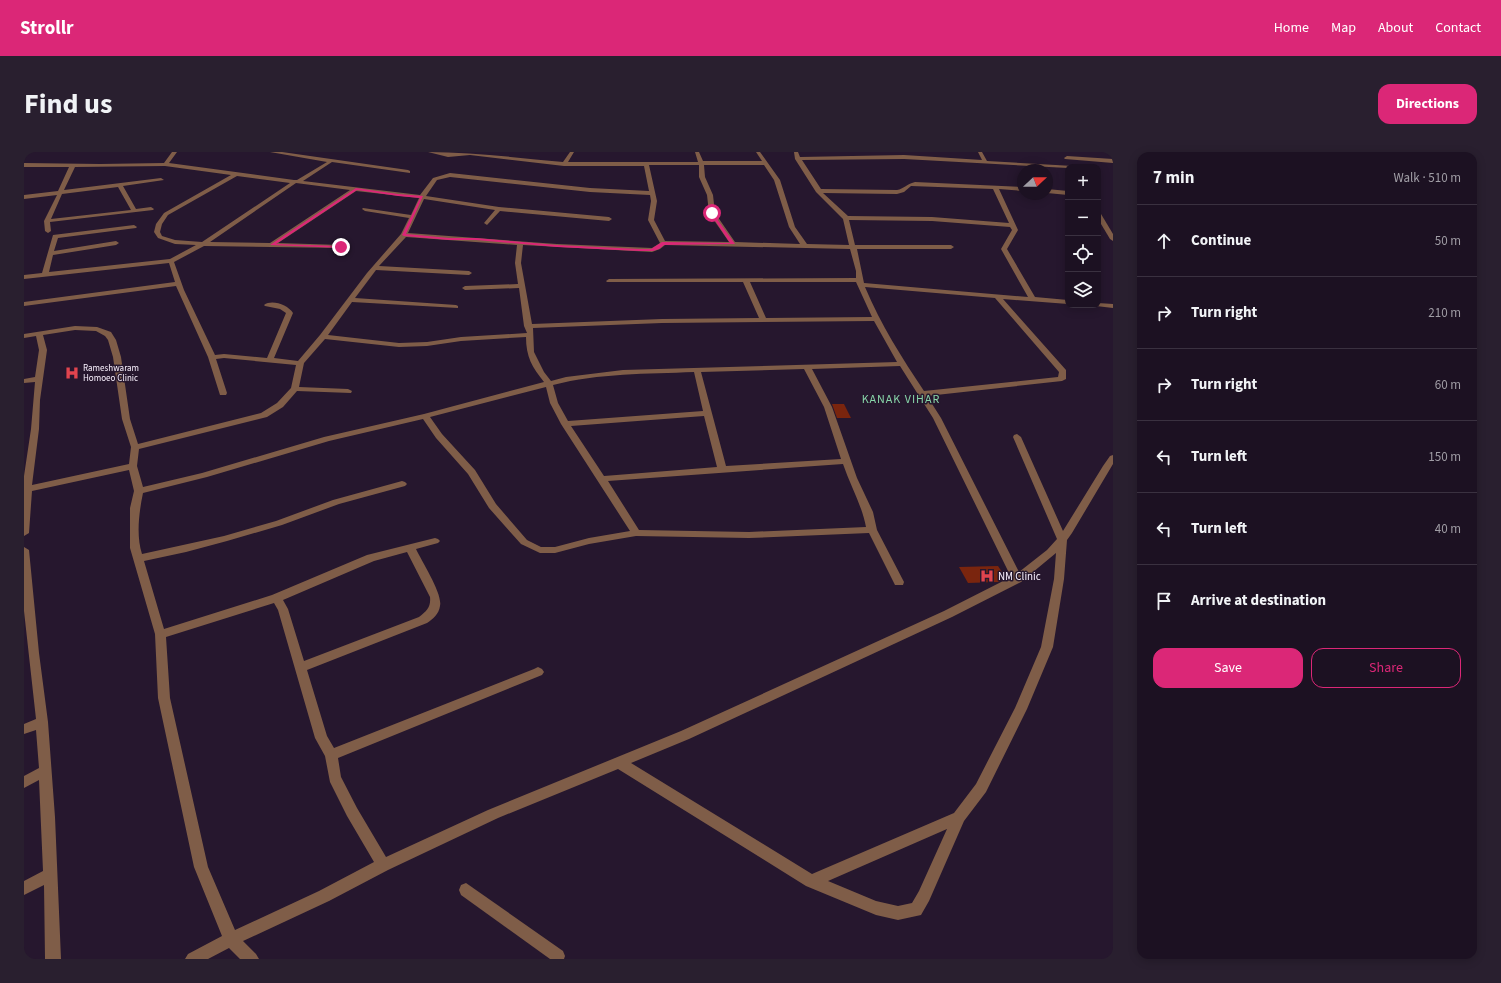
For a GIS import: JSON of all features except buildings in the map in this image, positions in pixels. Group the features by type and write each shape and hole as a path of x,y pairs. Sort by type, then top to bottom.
{"street":[{"path":"165,164 175,152"},
{"path":"272,152 408,172"},
{"path":"430,152 448,155 470,154 528,158 564,164 764,163"},
{"path":"564,164 572,152"},
{"path":"696,152 701,163 702,177 710,195 712,213 733,244"},
{"path":"758,152 764,163 777,180 792,226 805,246"},
{"path":"796,152 798,159 824,198 846,218 859,271 860,282 869,305 903,364 938,418 1017,579"},
{"path":"980,152 985,162"},
{"path":"1063,152 1069,164"},
{"path":"798,159 904,157 1065,167"},
{"path":"1066,158 1113,161"},
{"path":"24,277 171,261 203,244 297,181 331,161"},
{"path":"24,164 165,164 422,197 499,209 608,219"},
{"path":"646,164 654,201 651,220 662,244"},
{"path":"48,231 47,221 59,192 73,165"},
{"path":"236,174 166,214 158,223 156,232 159,237 165,241 203,244 341,247"},
{"path":"135,447 240,422 264,415 280,405 295,389 300,363 323,337 374,268 404,235 422,197 435,179 450,175 590,190 652,193"},
{"path":"24,197 161,180"},
{"path":"120,184 121,193 132,203 134,211"},
{"path":"818,190 897,192 902,191 909,185 922,184 1017,189"},
{"path":"995,187 1015,230 1004,249 1032,298"},
{"path":"272,245 356,189"},
{"path":"1053,192 1065,193"},
{"path":"47,221 151,209"},
{"path":"487,223 499,209"},
{"path":"366,210 413,217"},
{"path":"846,218 932,219 1012,225"},
{"path":"1101,219 1113,239"},
{"path":"45,274 54,238 57,236 134,227"},
{"path":"404,235 639,250 652,250 658,248 662,244 853,247 951,246"},
{"path":"51,253 116,243"},
{"path":"520,243 518,263 530,335 530,352 541,373 549,382 554,403 565,424 636,533"},
{"path":"171,261 178,284 212,357 223,393"},
{"path":"374,268 469,273"},
{"path":"609,281 860,282 1065,302"},
{"path":"746,281 763,320"},
{"path":"24,304 178,284"},
{"path":"465,288 523,286"},
{"path":"922,394 1062,379 1063,372 996,295"},
{"path":"349,300 456,307"},
{"path":"1101,304 1113,306"},
{"path":"268,305 282,307 290,313 269,361"},
{"path":"528,326 662,321 876,319"},
{"path":"24,336 75,328 97,329 108,334 112,340 117,357 126,419 135,447 133,466 139,491 135,508 134,548 160,634 164,698 200,867 231,939 251,959"},
{"path":"24,533 35,429 36,400 43,350 39,333"},
{"path":"323,337 399,345 427,344 460,339 530,335"},
{"path":"212,357 224,356 300,363"},
{"path":"139,491 204,475 327,439 425,416 549,382 566,379 623,372 903,364"},
{"path":"807,367 828,407 846,461 868,512 872,530 899,582"},
{"path":"697,370 722,468"},
{"path":"24,382 40,379"},
{"path":"295,389 348,391"},
{"path":"565,424 708,413"},
{"path":"425,416 439,436 472,472 492,506 524,542 540,550 555,550 589,541 636,533 749,535 872,530"},
{"path":"618,762 811,881 876,908 898,913 916,910 924,896 959,817 984,782 1021,708 1047,648 1059,579 1062,540 1017,437"},
{"path":"193,959 231,939 324,896 383,865 493,814 685,735 948,614 1017,579 1051,552 1062,540 1113,458"},
{"path":"602,479 722,468 846,461"},
{"path":"27,494 133,466"},
{"path":"137,559 186,549 224,539 279,523 336,502 402,484"},
{"path":"160,634 219,617 276,598 371,558 435,541"},
{"path":"301,667 424,620 434,613 436,604 435,598 410,547"},
{"path":"24,550 31,638 42,722 53,930 53,959"},
{"path":"276,598 283,609 321,738 331,755 335,778 352,812 383,865"},
{"path":"331,755 538,672"},
{"path":"24,729 42,722"},
{"path":"24,782 45,771"},
{"path":"811,881 959,817"},
{"path":"24,888 50,874"},
{"path":"466,890 558,958"}],"place":[{"name":"Rameshwaram Homoeo Clinic","path":"72,373"},
{"name":"NM Clinic","path":"987,576"}],"district":[{"name":"KANAK VIHAR","path":"901,399"}],"route":[{"path":"341,247 272,245 356,189 422,197 404,235 449,239 476,239 557,246 639,250 652,250 658,248 662,244 733,244 712,213"}]}
